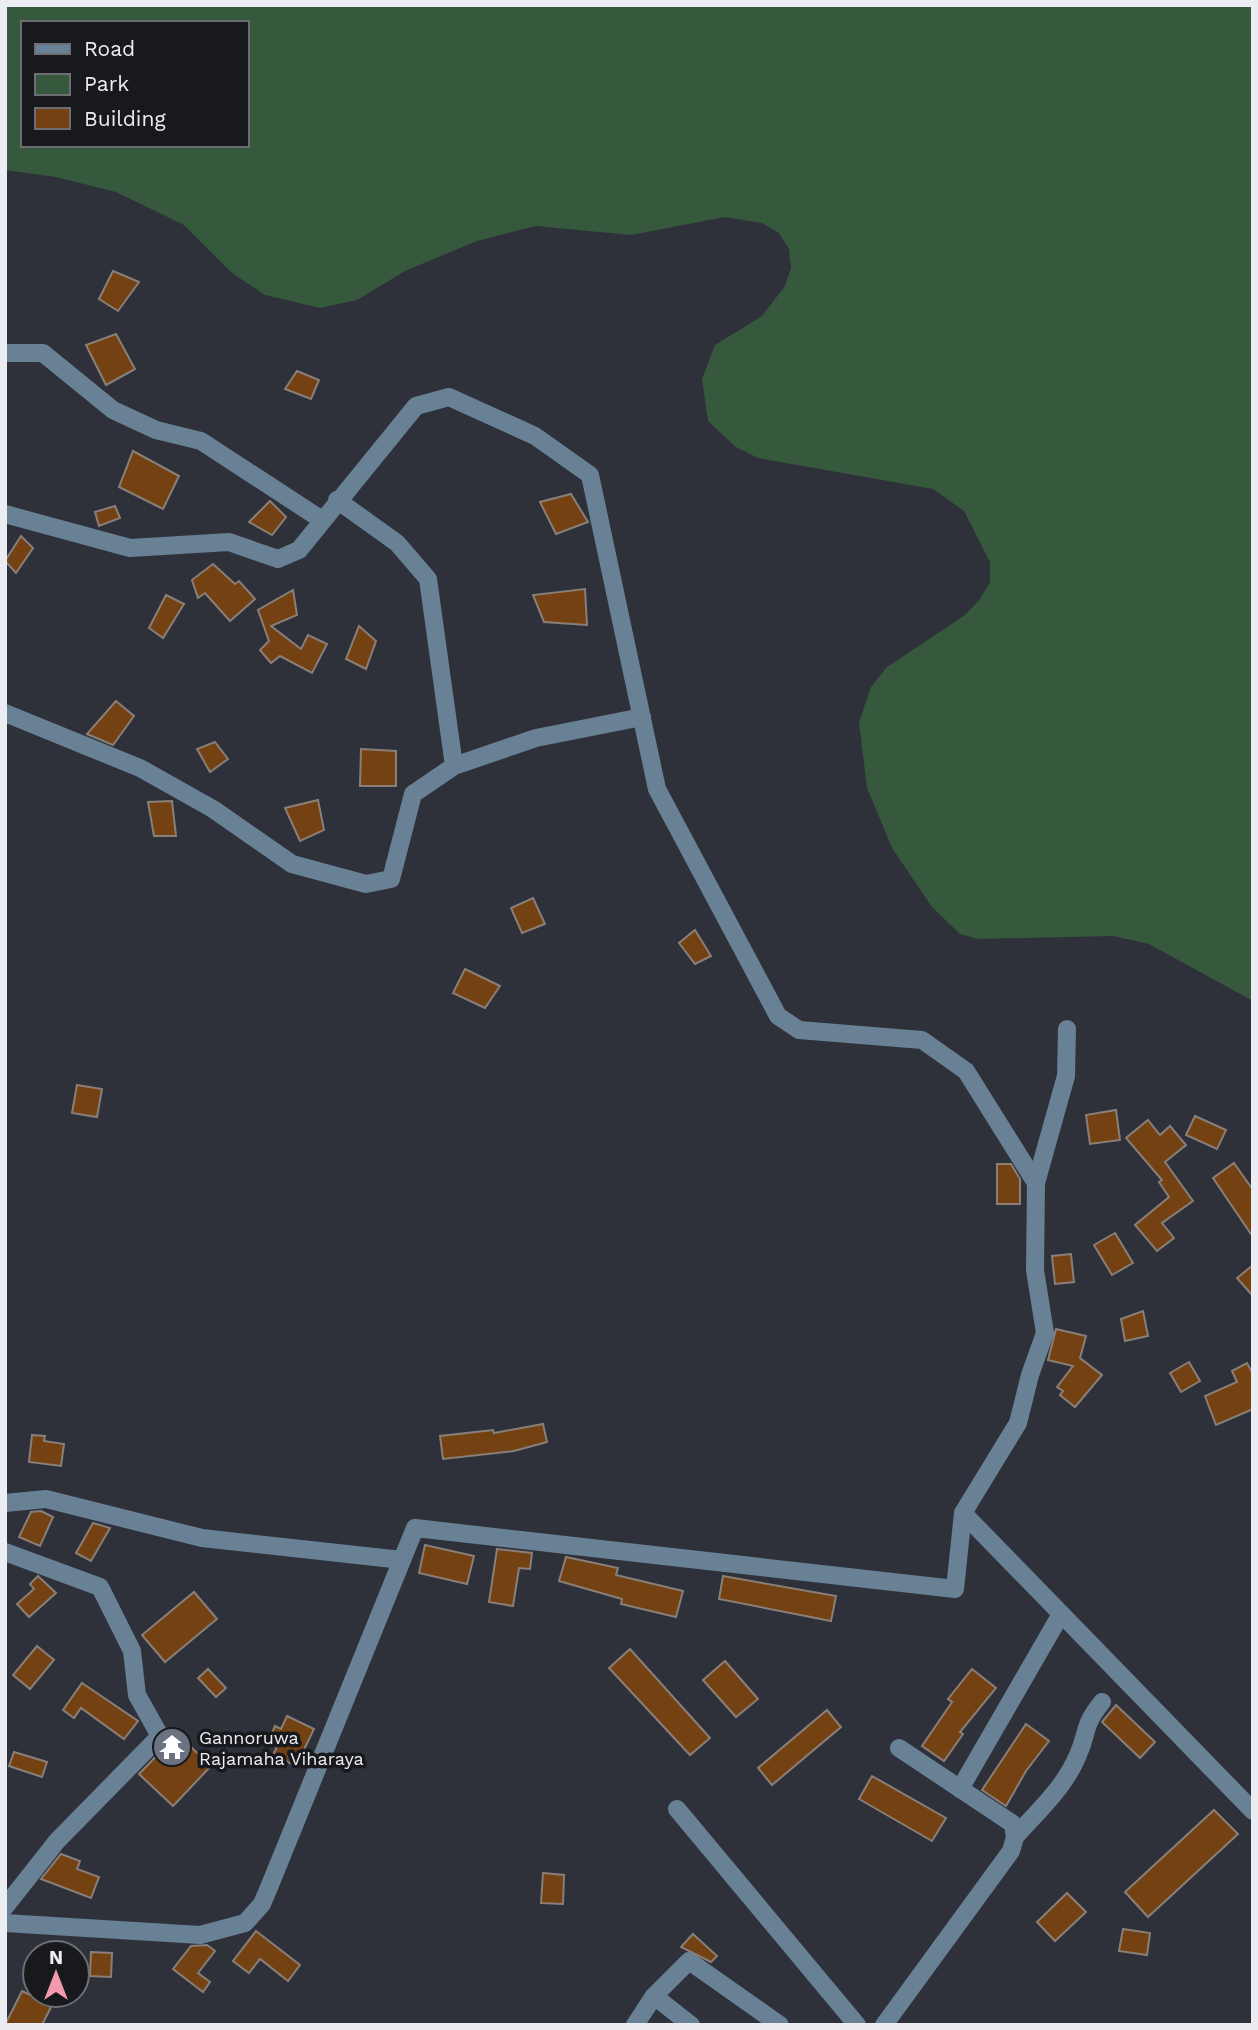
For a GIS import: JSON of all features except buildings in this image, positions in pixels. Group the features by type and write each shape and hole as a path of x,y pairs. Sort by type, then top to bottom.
{"street":[{"path":"5,353 43,353 113,411 156,430 201,441 322,520"},
{"path":"5,514 130,548 229,542 278,559 299,550 416,406 449,397 535,436 590,475 657,789 778,1016 799,1030 922,1040 966,1070 1036,1183"},
{"path":"337,500 397,543 428,579 454,766"},
{"path":"5,713 140,768 213,809 292,864 366,884 391,879 413,794 454,766 536,738 642,717"},
{"path":"5,1923 200,1935 245,1923 262,1904 271,1885 415,1528 955,1589 963,1513 1018,1423 1030,1375 1045,1333 1035,1270 1036,1183 1066,1076 1067,1029"},
{"path":"5,1503 46,1499 202,1538 402,1560"},
{"path":"963,1513 1253,1811"},
{"path":"5,1552 100,1587 132,1651 137,1695 160,1736 57,1841 5,1907"},
{"path":"960,1789 1061,1614"},
{"path":"884,2025 1011,1851 1016,1837 1062,1784 1079,1754 1086,1721 1102,1702"},
{"path":"899,1748 1013,1824 1016,1837"},
{"path":"677,1809 857,2025"},
{"path":"635,2025 654,1996 689,1961 780,2025"},
{"path":"654,1996 691,2025"}],"green space":[{"path":"5,5 1253,5 1253,1001 1149,944 1113,936 978,939 960,934 932,907 892,848 867,788 859,722 871,687 887,667 965,615 980,599 990,582 990,562 964,511 933,489 758,458 736,447 708,421 702,379 715,345 762,316 785,286 791,268 789,249 779,233 762,223 725,217 631,235 536,226 477,241 405,271 357,300 320,308 265,295 232,273 184,225 116,192 56,177 5,170"}],"place":[{"name":"Gannoruwa Rajamaha Viharaya","path":"172,1747"}]}
